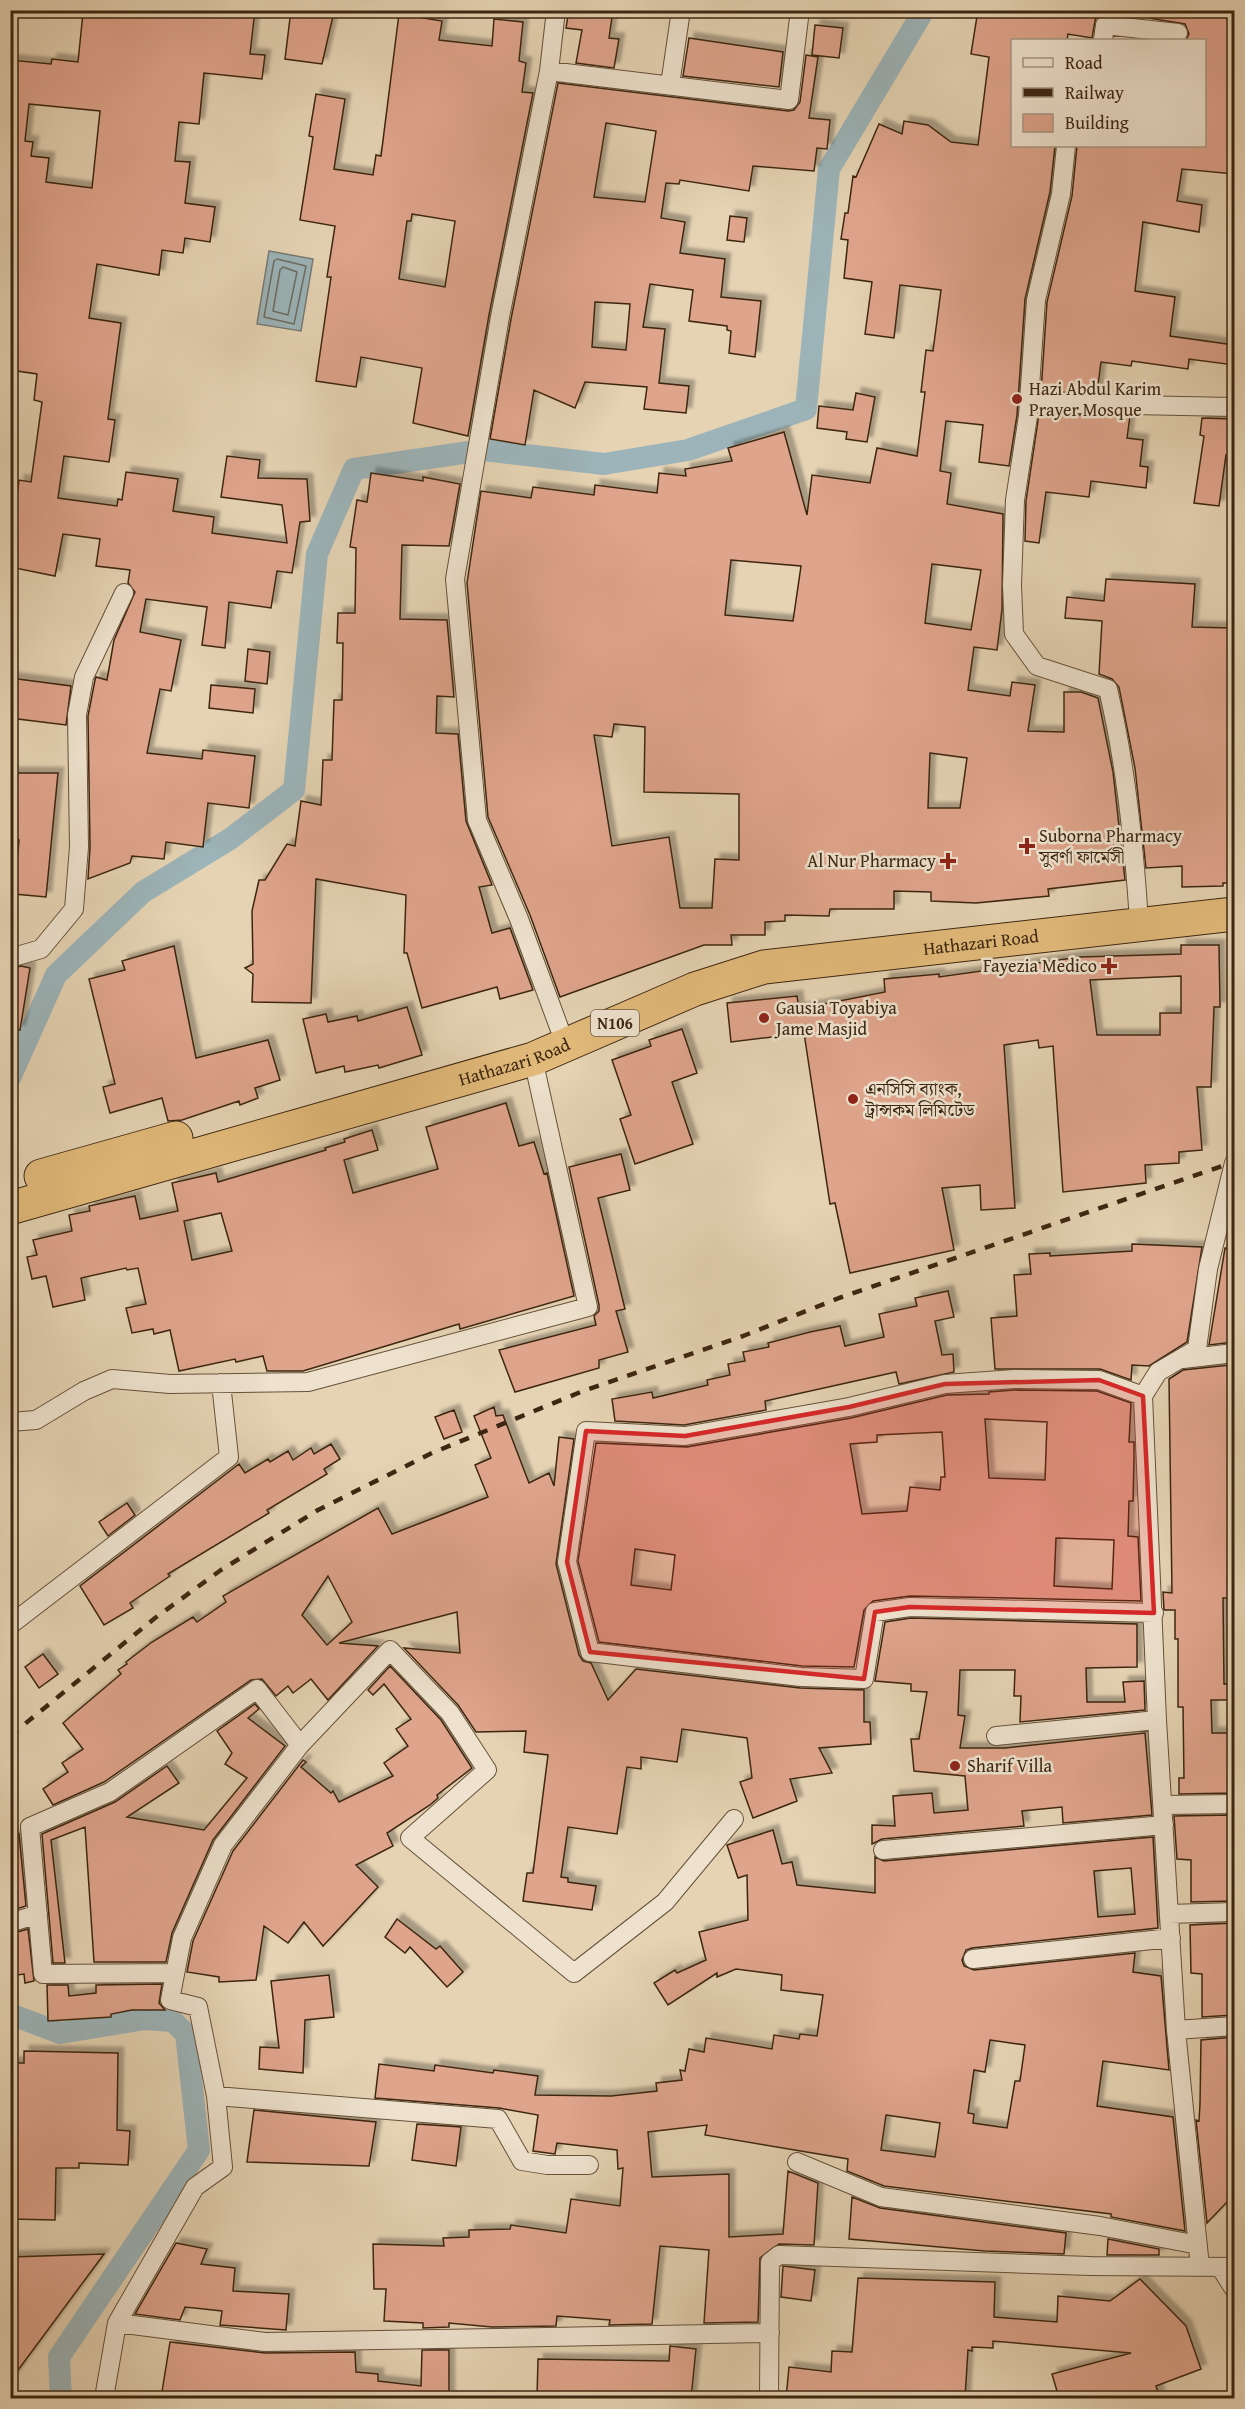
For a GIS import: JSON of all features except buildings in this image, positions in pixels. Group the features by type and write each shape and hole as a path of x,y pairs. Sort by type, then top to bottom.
{"highway":[{"name":"Hathazari Road","path":"10,1186 117,1153 531,1041 603,1014 704,965 782,946 1234,898"},
{"name":"Hathazari Road","path":"10,1208 533,1059 695,989 764,967 1234,914"}],"street":[{"path":"556,10 549,71 479,426 455,579 477,820 519,919 560,1030"},
{"path":"670,85 681,10"},
{"path":"549,71 789,100 800,10"},
{"path":"1103,39 1105,25 1178,33"},
{"path":"1066,147 1061,194 1036,300 1029,403 1015,500 1012,585 1014,634 1037,666 1108,689 1121,745 1131,815 1138,907"},
{"path":"1029,403 1234,408"},
{"path":"10,958 41,949 74,909 79,847 77,715 84,677 124,593"},
{"path":"10,1422 36,1420 84,1391 112,1379 170,1384 308,1382 588,1307 533,1059"},
{"path":"1200,2267 1176,2030 1157,1720 1143,1395 1158,1372 1197,1349 1208,1269 1234,1163"},
{"path":"1178,1360 1234,1353"},
{"path":"1143,1395 1099,1380 1014,1379 945,1384 849,1407 685,1436 586,1431 567,1562 590,1652 801,1677 864,1679 875,1612 910,1607 1154,1613"},
{"path":"10,1625 229,1457 221,1383"},
{"path":"104,2398 117,2323 195,2187 223,2167 216,2096 198,2007 170,2000 182,1938 223,1845 300,1745 390,1650 450,1713 487,1770 410,1838 574,1973 665,1902 734,1819"},
{"path":"175,1973 43,1974 30,1827 110,1792 257,1689 300,1745"},
{"path":"996,1736 1157,1720"},
{"path":"1164,1805 1234,1804"},
{"path":"883,1851 1164,1825"},
{"path":"1169,1914 1234,1912"},
{"path":"10,1923 38,1914"},
{"path":"973,1959 1171,1938"},
{"path":"1176,2030 1234,2026"},
{"path":"216,2096 498,2119 522,2161 547,2165 589,2164"},
{"path":"797,2162 881,2198 1100,2226 1198,2245"},
{"path":"769,2398 770,2262 779,2256 1090,2266 1227,2267 1234,2289"},
{"path":"117,2323 265,2342 770,2333"}],"highlighted area":[{"path":"1099,1380 1143,1396 1154,1613 910,1607 875,1612 864,1679 590,1652 567,1562 586,1431 685,1436 849,1407 945,1384"}],"water":[{"path":"269,251 313,259 301,331 257,324"}],"waterway":[{"path":"10,1078 56,975 143,892 230,839 294,790 317,554 354,469 483,450 604,464 688,450 806,409 829,169 924,10"},
{"path":"10,2014 60,2033 145,2019 173,2021 186,2034 199,2150 59,2357 61,2398"}],"railway":[{"path":"10,1736 155,1618 221,1570 318,1510 432,1453 583,1391 743,1336 839,1298 1234,1162"}],"place":[{"name":"Hazi Abdul Karim Prayer Mosque","path":"1017,399"},
{"name":"Suborna Pharmacy সুবর্ণা ফার্মেসী","path":"1027,846"},
{"name":"Al Nur Pharmacy","path":"948,861"},
{"name":"Fayezia Medico","path":"1109,966"},
{"name":"Gausia Toyabiya Jame Masjid","path":"764,1018"},
{"name":"এনসিসি ব্যাংক, ট্রান্সকম লিমিটেড","path":"853,1099"},
{"name":"Sharif Villa","path":"955,1766"}]}
